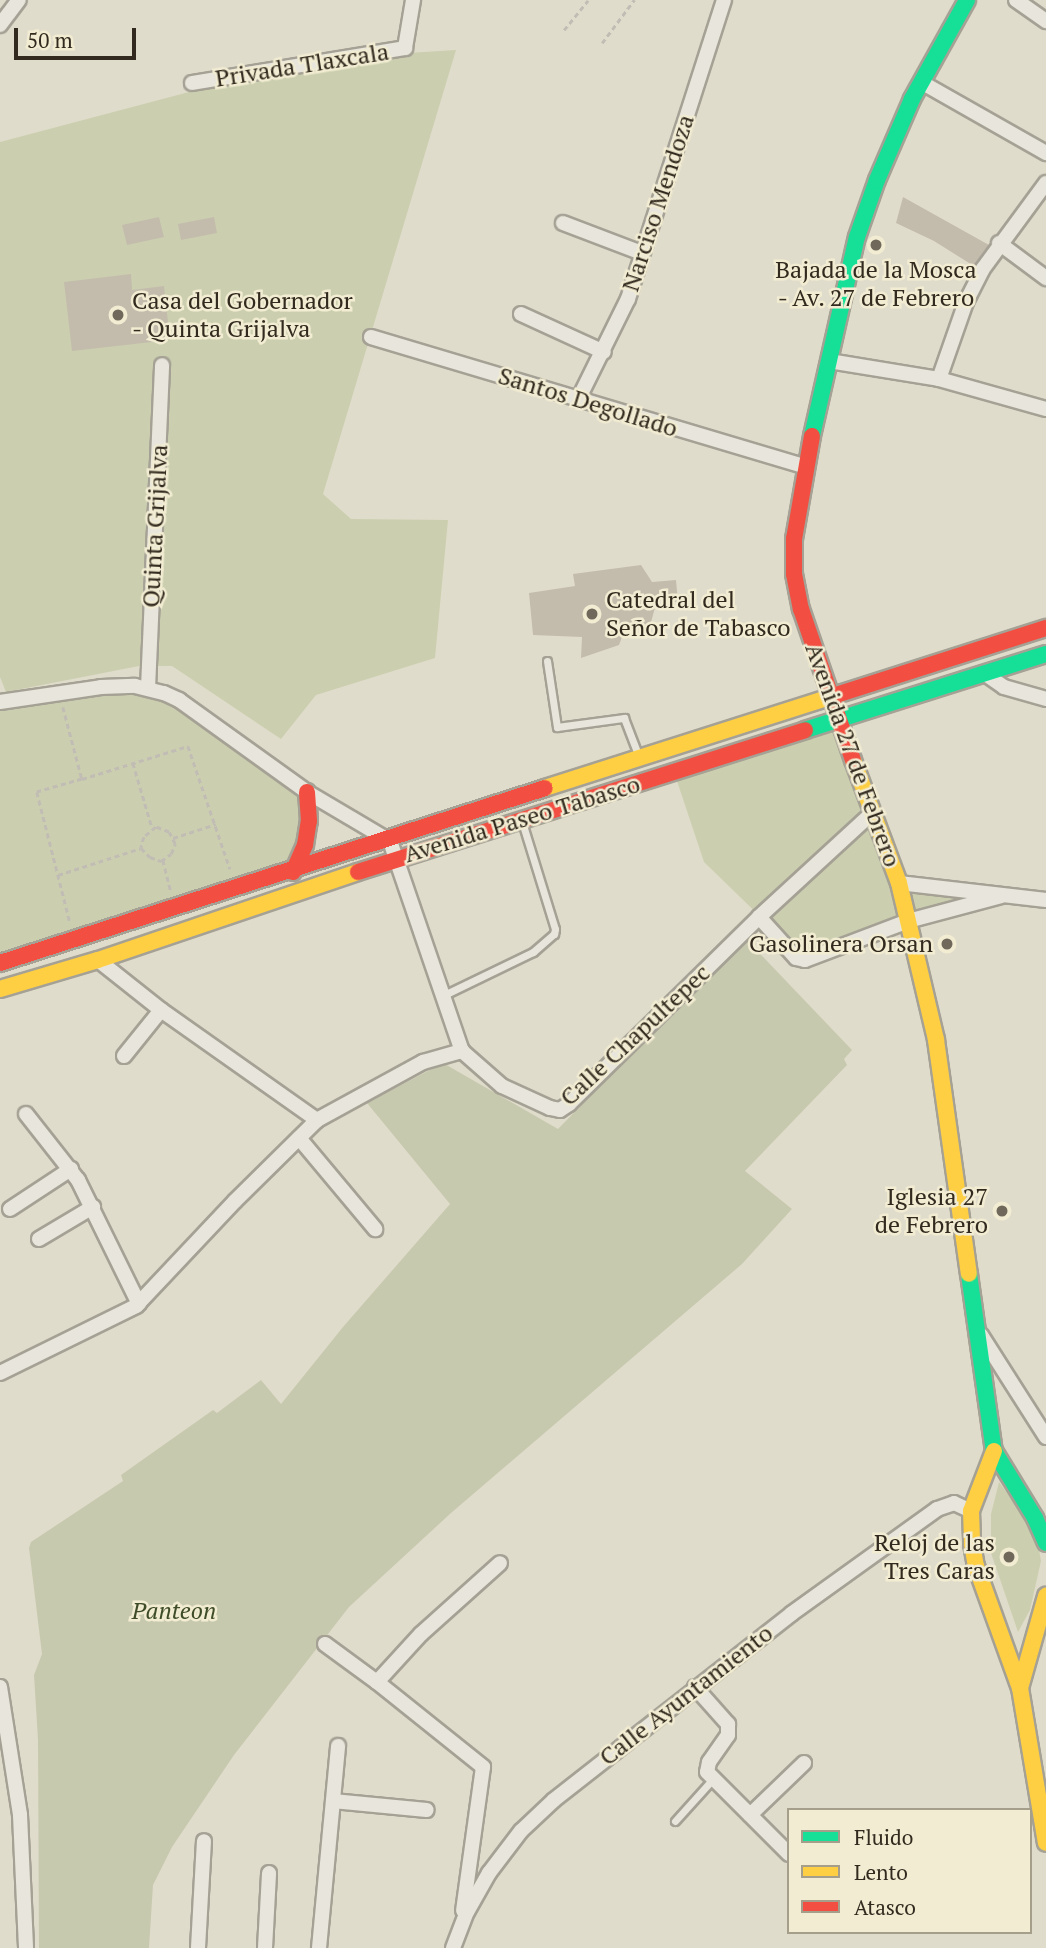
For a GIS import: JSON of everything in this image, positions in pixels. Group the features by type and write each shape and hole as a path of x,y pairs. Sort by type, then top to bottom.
{"main road":[{"name":"Avenida 27 de Febrero","path":"967,0 921,82 866,208 805,466 796,513 794,574 801,609 838,722 899,883 936,1040 994,1451 1035,1518 1046,1543"},
{"name":"Avenida Paseo Tabasco","path":"0,963 390,841 1046,628"},
{"name":"Avenida Paseo Tabasco","path":"0,989 98,960 398,858 838,722 1046,654"},
{"path":"293,872 305,845 309,821 307,792"},
{"name":"Avenida 27 de Febrero","path":"994,1451 971,1511 972,1544 976,1566 1020,1688 1046,1843"},
{"name":"Avenida 27 de Febrero","path":"1020,1688 1046,1596"},
{"path":"1030,1658 1046,1645"}],"street":[{"path":"0,25 19,0"},
{"name":"Privada Tlaxcala","path":"192,83 405,48 413,0"},
{"name":"Narciso Mendoza","path":"578,400 628,299 724,0"},
{"path":"1016,0 1046,21"},
{"path":"921,82 1046,153"},
{"path":"939,379 966,302 999,243 1046,183"},
{"path":"563,223 642,253"},
{"path":"999,243 1046,278"},
{"path":"521,314 604,352"},
{"name":"Santos Degollado","path":"371,337 805,466"},
{"path":"829,361 939,379 1046,409"},
{"name":"Quinta Grijalva","path":"148,688 162,365"},
{"path":"984,673 1013,691 1046,699"},
{"path":"0,702 101,687 148,688 179,700 307,792 390,841 462,1051 423,1062 317,1120 139,1304 0,1373"},
{"name":"Calle Chapultepec","path":"462,1051 502,1086 560,1110 759,917 873,812"},
{"path":"899,883 1000,897 1046,900"},
{"path":"759,917 796,958 805,960 908,921 1000,897"},
{"path":"98,960 161,1010 317,1120"},
{"path":"124,1056 161,1010"},
{"path":"26,1114 71,1169 93,1207 139,1304"},
{"path":"299,1138 376,1229"},
{"path":"10,1209 71,1169"},
{"path":"39,1239 93,1207"},
{"path":"978,1331 1046,1437"},
{"name":"Calle Ayuntamiento","path":"453,1948 461,1926 489,1873 528,1824 791,1614 937,1509 949,1503 962,1505 971,1511"},
{"path":"377,1682 421,1634 500,1563"},
{"path":"325,1644 377,1682 482,1767 461,1926"},
{"path":"0,1687 20,1815 26,1948"},
{"path":"695,1688 728,1724 728,1735 706,1768 713,1779 787,1852"},
{"path":"319,1948 338,1746"},
{"path":"750,1815 804,1763"},
{"path":"333,1801 427,1810"},
{"path":"198,1948 204,1841"},
{"path":"265,1948 269,1873"}],"lane":[{"path":"547,661 557,727 624,718 639,759"},
{"path":"443,995 533,952 554,934 555,929 521,820"},
{"path":"675,1821 713,1779"}],"path":[{"path":"564,30 588,0"},
{"path":"602,43 634,0"},
{"path":"60,693 82,779"},
{"path":"74,940 37,792 188,746 236,890"},
{"path":"133,763 152,828"},
{"path":"173,838 216,824"},
{"path":"141,848 144,837 152,828 163,828 173,838 173,851 163,860"},
{"path":"58,875 141,848"},
{"path":"141,848 149,857 163,860"},
{"path":"163,860 176,908"}],"green space":[{"path":"456,50 323,494 351,519 448,520 435,658 316,695 281,739 172,666 139,666 6,692 0,677 0,142 189,92 408,53"},
{"path":"148,688 307,792 293,872 0,963 0,703"},
{"path":"838,721 899,883 1001,896 805,960 704,862 674,772"},
{"name":"Panteon","path":"745,938 852,1050 844,1059 847,1065 745,1171 792,1209 742,1264 451,1513 349,1607 234,1755 172,1847 153,1885 149,1948 39,1948 38,1740 34,1675 42,1654 29,1548 31,1542 123,1481 121,1475 213,1410 217,1413 261,1380 281,1404 343,1327 450,1204 367,1103 443,1063 558,1129"},
{"path":"999,1482 1027,1520 1038,1544 1041,1561 1030,1610 1018,1632 991,1553 991,1514"}],"building":[{"path":"903,197 989,245 977,268 934,241 896,223"},
{"path":"159,217 164,237 127,245 122,225"},
{"path":"214,217 217,233 181,240 178,224"},
{"name":"Casa del Gobernador - Quinta Grijalva","path":"131,274 132,290 164,286 170,340 72,351 64,282"},
{"name":"Catedral del Señor de Tabasco","path":"641,565 652,582 676,580 678,602 657,600 650,626 625,629 619,645 581,658 582,637 533,635 529,593 575,586 573,574"}],"traffic: fast":[{"path":"812,436 857,237 877,180 912,99 967,0"},
{"path":"805,730 1046,654"},
{"path":"969,1274 994,1451 1035,1518 1046,1543"}],"traffic: slow":[{"path":"545,788 833,696"},
{"path":"853,760 899,883 936,1040 969,1274"},
{"path":"0,989 98,960 358,872"},
{"path":"994,1451 971,1511 972,1544 976,1566 1020,1688 1046,1843"},
{"path":"1020,1688 1046,1596"}],"traffic: jam":[{"path":"812,436 794,539 794,574 801,609 853,760"},
{"path":"833,696 1046,628"},
{"path":"358,872 805,730"},
{"path":"0,963 545,788"},
{"path":"293,872 305,845 309,821 307,792"}],"place":[{"name":"Bajada de la Mosca - Av. 27 de Febrero","path":"876,245"},
{"name":"Casa del Gobernador - Quinta Grijalva","path":"118,315"},
{"name":"Catedral del Señor de Tabasco","path":"592,614"},
{"name":"Gasolinera Orsan","path":"947,944"},
{"name":"Iglesia 27 de Febrero","path":"1002,1211"},
{"name":"Reloj de las Tres Caras","path":"1009,1557"}]}
